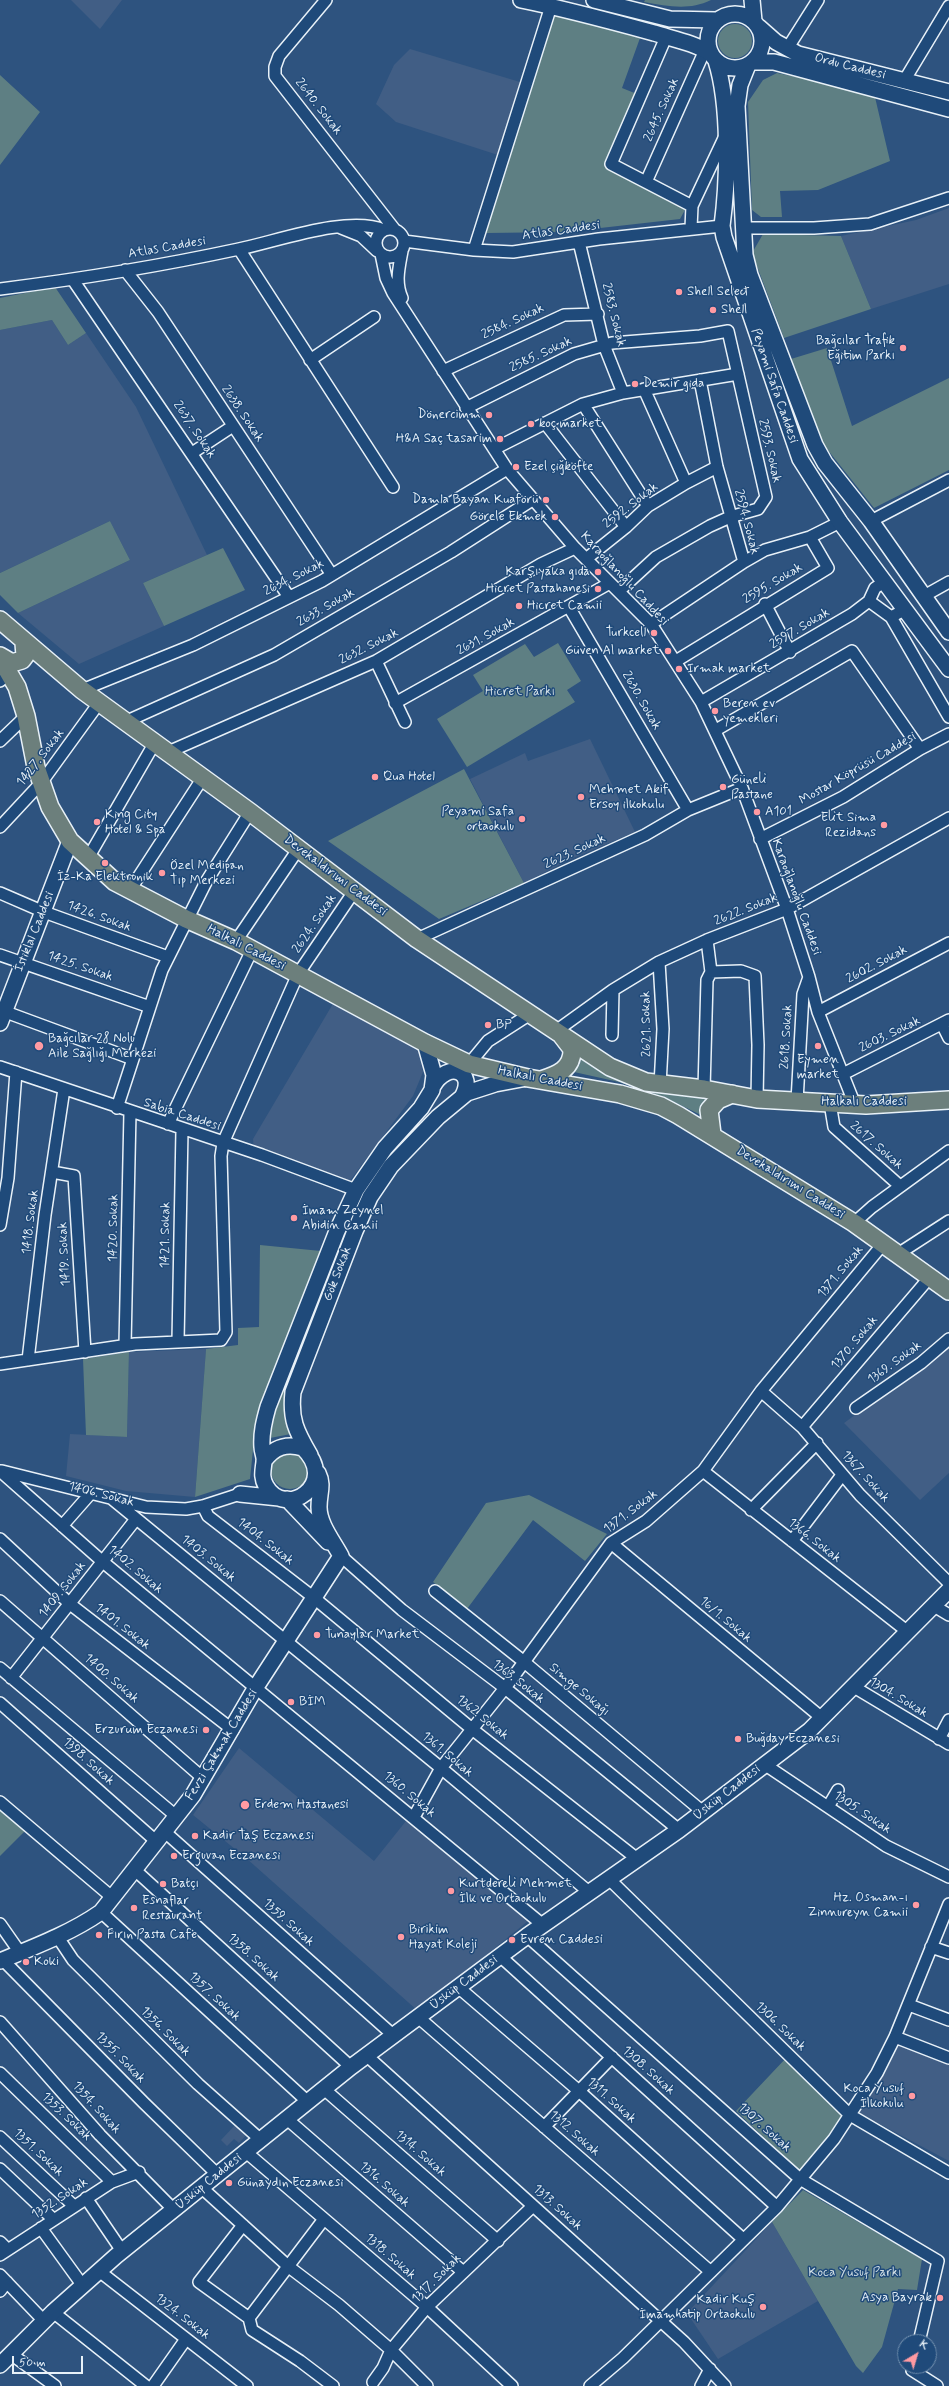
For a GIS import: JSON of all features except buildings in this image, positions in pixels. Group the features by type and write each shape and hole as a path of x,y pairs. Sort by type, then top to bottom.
{"main road":[{"path":"521,0 551,6 666,37 711,55 731,68 750,63 759,54 762,45 756,24 752,0"},
{"path":"594,0 670,19 719,18 739,14 756,24"},
{"path":"711,55 708,36 730,0"},
{"name":"Ordu Caddesi","path":"756,24 787,49 798,54 949,92"},
{"name":"Peyami Safa Caddesi","path":"711,55 724,99 726,135 723,226 740,290 800,459 840,522 884,582 906,608 949,669"},
{"name":"Ordu Caddesi","path":"750,63 774,62 949,109"},
{"name":"Peyami Safa Caddesi","path":"750,63 740,85 737,106 745,255 750,275 815,445 825,463 871,520 949,632"},
{"path":"723,226 734,216 744,224"},
{"path":"0,620 24,643 25,656 22,660 12,663 0,657"},
{"name":"Devekaldırımı Caddesi","path":"24,643 99,703 299,848 417,939 610,1067 646,1082 660,1085"},
{"name":"Halkalı Caddesi","path":"0,657 5,677 26,716 41,784 50,807 70,841 115,882 186,919 236,941 425,1043 469,1064 534,1079 620,1094"},
{"name":"İstiklal Caddesi","path":"2,1017 44,912 70,841"},
{"path":"534,1079 562,1071 571,1061 572,1049 558,1032"},
{"path":"425,1043 432,1066 433,1086"},
{"name":"Gök Sokak","path":"341,1556 283,1498 271,1493 266,1486 261,1433 268,1407 337,1231 356,1190 385,1148 421,1108 433,1086 447,1071 453,1070 459,1072 467,1084 462,1097"},
{"name":"Gök Sokak","path":"310,1455 295,1429 291,1409 293,1392 370,1196 391,1166 438,1116 466,1093 495,1084 534,1079"},
{"name":"Halkalı Caddesi","path":"660,1085 704,1089 757,1099 855,1105 949,1100"},
{"name":"Devekaldırımı Caddesi","path":"620,1094 661,1106 712,1134 854,1223 942,1284"},
{"path":"712,1134 709,1110 718,1100 732,1094"},
{"path":"310,1302 325,1308"},
{"path":"240,1494 251,1488 270,1453 286,1445 303,1448 310,1455 321,1480 319,1507 325,1529 341,1556"},
{"path":"240,1494 295,1499 308,1492 316,1478 316,1470"},
{"name":"Fevzi Çakmak Caddesi","path":"2,1960 21,1954 88,1921 101,1912 113,1898 204,1779 256,1687 287,1640 312,1597 341,1556"},
{"name":"Üsküp Caddesi","path":"0,2365 49,2316 122,2251 366,2056 527,1936 636,1858 679,1830 809,1731 949,1590"}],"street":[{"name":"2640. Sokak","path":"326,0 279,56 275,67 275,76 390,230"},
{"path":"787,49 818,0"},
{"path":"474,250 551,6"},
{"path":"904,81 949,6"},
{"path":"666,37 611,164 692,206"},
{"name":"2645. Sokak","path":"646,182 711,55"},
{"path":"691,228 692,206 726,135"},
{"path":"744,224 814,228 870,224 949,198"},
{"name":"Atlas Caddesi","path":"0,289 73,280 239,249 338,227 363,225 390,230"},
{"name":"Atlas Caddesi","path":"403,246 513,252 691,228 723,226"},
{"path":"338,227 352,231 379,252 390,258 403,246"},
{"path":"390,230 401,234 403,246 397,280 398,289 413,322 393,293 386,278 376,246 377,237 390,230"},
{"name":"2583. Sokak","path":"579,242 598,314 604,345 623,393"},
{"path":"239,249 393,487"},
{"name":"2638. Sokak","path":"125,270 142,290 332,574"},
{"name":"2637. Sokak","path":"73,280 289,597"},
{"name":"2584. Sokak","path":"443,371 564,315 598,314"},
{"path":"310,360 374,317"},
{"name":"Karaoğlanoğlu Caddesi","path":"413,322 466,408 507,469 532,500 575,548 651,624 701,702 716,730 742,788 787,909 809,977 818,1012 855,1105"},
{"name":"2585. Sokak","path":"466,408 574,354 604,345 728,331"},
{"name":"2593. Sokak","path":"619,591 656,557 710,526 730,517 758,509 766,497 728,331"},
{"path":"494,449 584,404 623,393 738,374"},
{"name":"2594. Sokak","path":"651,624 744,562 717,467 700,380"},
{"path":"644,389 686,483"},
{"path":"584,404 648,506"},
{"path":"545,423 626,527"},
{"path":"192,453 233,426"},
{"name":"2592. Sokak","path":"586,559 626,527 648,506 686,483 717,467"},
{"name":"2634. Sokak","path":"82,690 193,645 289,597 332,574 507,469"},
{"path":"871,520 949,480"},
{"name":"2633. Sokak","path":"125,722 274,655 451,552 532,500"},
{"path":"744,562 766,550 810,537 840,522"},
{"name":"2595. Sokak","path":"676,661 765,604 828,568 810,537"},
{"name":"2632. Sokak","path":"160,748 376,661 541,564 575,548"},
{"name":"2597. Sokak","path":"701,702 790,652 852,614 869,601 875,588 884,582"},
{"path":"924,596 949,582"},
{"name":"2631. Sokak","path":"395,703 610,583"},
{"path":"869,601 891,617 949,717"},
{"path":"765,604 790,652"},
{"name":"2630. Sokak","path":"569,606 688,810"},
{"path":"891,617 906,608"},
{"path":"716,730 852,650 920,749"},
{"path":"376,661 405,722"},
{"name":"1427. Sokak","path":"0,827 41,784 99,703"},
{"path":"0,741 26,716"},
{"name":"Mostar Köprüsü Caddesi","path":"760,839 843,797 920,749 949,734"},
{"path":"88,858 160,748"},
{"path":"130,890 202,779"},
{"name":"2623. Sokak","path":"417,939 645,835 688,810 742,788"},
{"path":"117,1108 168,957 206,882 250,812"},
{"name":"2622. Sokak","path":"558,1032 613,990 659,962 708,940 787,909 949,818"},
{"path":"236,941 299,848"},
{"name":"2624. Sokak","path":"178,1342 221,1340 226,1332 221,1156 223,1143 298,974 355,890"},
{"name":"1426. Sokak","path":"0,892 44,912 168,957"},
{"path":"704,1089 707,980 711,972 708,940"},
{"name":"2602. Sokak","path":"818,1012 949,943"},
{"path":"168,1124 252,950"},
{"name":"1425. Sokak","path":"0,955 150,1007"},
{"name":"2621. Sokak","path":"659,962 663,1029 660,1085"},
{"path":"711,972 741,971 755,976 758,1045 757,1099"},
{"name":"2618. Sokak","path":"797,1101 803,994 809,977"},
{"path":"612,1035 613,990"},
{"path":"469,1064 488,1041 530,1014"},
{"path":"2,1017 133,1059"},
{"path":"946,1022 949,1038"},
{"name":"2603. Sokak","path":"843,1074 946,1022"},
{"name":"Sabia Caddesi","path":"0,1066 356,1190"},
{"path":"0,1225 8,1178 16,1072"},
{"name":"1418. Sokak","path":"28,1360 64,1089"},
{"name":"2617. Sokak","path":"830,1103 834,1127 900,1186"},
{"name":"1420. Sokak","path":"125,1345 130,1112"},
{"name":"1421. Sokak","path":"178,1342 182,1130"},
{"path":"854,1223 872,1207 949,1151"},
{"name":"1419. Sokak","path":"52,1172 74,1176 85,1352"},
{"path":"898,1254 949,1221"},
{"name":"1371. Sokak","path":"414,1817 441,1768 505,1688 523,1661 611,1543 646,1521 703,1471 761,1391 883,1244"},
{"name":"1370. Sokak","path":"802,1427 942,1284"},
{"name":"1369. Sokak","path":"856,1408 921,1363 949,1339"},
{"path":"0,1364 125,1345 178,1342"},
{"name":"1367. Sokak","path":"761,1391 802,1427 817,1443 842,1475 949,1583"},
{"path":"751,1510 817,1443"},
{"name":"1406. Sokak","path":"0,1470 146,1507 186,1509 202,1506"},
{"name":"1402. Sokak","path":"0,1470 103,1562 256,1687"},
{"name":"1366. Sokak","path":"703,1471 908,1632"},
{"path":"792,1540 842,1475"},
{"path":"62,1526 91,1493"},
{"path":"202,1506 240,1494"},
{"name":"1403. Sokak","path":"111,1498 287,1640"},
{"name":"1404. Sokak","path":"202,1506 208,1516 312,1597"},
{"name":"1409. Sokak","path":"11,1678 136,1519"},
{"name":"1401. Sokak","path":"0,1539 70,1604 233,1730"},
{"name":"16/1. Sokak","path":"611,1543 822,1718"},
{"name":"1363. Sokak","path":"341,1556 402,1610 505,1688 679,1830"},
{"name":"Simge Sokağı","path":"435,1591 523,1661 703,1812"},
{"name":"1362. Sokak","path":"312,1597 472,1729 636,1858"},
{"name":"1400. Sokak","path":"0,1601 204,1779"},
{"path":"934,1606 949,1615"},
{"name":"1361. Sokak","path":"287,1640 589,1892"},
{"path":"0,1668 176,1816"},
{"name":"1360. Sokak","path":"256,1687 543,1925"},
{"name":"1304. Sokak","path":"854,1687 944,1742"},
{"name":"1398. Sokak","path":"0,1703 161,1837"},
{"path":"944,1742 949,1720"},
{"name":"1305. Sokak","path":"764,1764 886,1846 949,1877"},
{"path":"828,1807 838,1790"},
{"path":"0,1802 113,1898"},
{"name":"1359. Sokak","path":"161,1837 393,2035"},
{"name":"1358. Sokak","path":"135,1870 352,2067"},
{"name":"1306. Sokak","path":"608,1878 850,2114 949,2173"},
{"path":"590,2386 661,2321 777,2207 834,2139 877,2073 895,2038 949,1904"},
{"name":"1357. Sokak","path":"101,1912 308,2102"},
{"path":"0,1924 21,1954"},
{"name":"1356. Sokak","path":"57,1936 73,1960 198,2084 260,2140"},
{"name":"1307. Sokak","path":"527,1936 800,2179 938,2260 921,2334"},
{"path":"931,1947 949,1953"},
{"name":"1308. Sokak","path":"500,1956 777,2207"},
{"name":"1355. Sokak","path":"2,1960 144,2103 218,2174"},
{"name":"1311. Sokak","path":"458,1987 579,2091 743,2239"},
{"path":"909,2005 949,2020"},
{"name":"1312. Sokak","path":"418,2017 711,2272"},
{"name":"1354. Sokak","path":"0,2022 100,2135 139,2172 174,2210"},
{"path":"895,2038 949,2058"},
{"name":"1313. Sokak","path":"366,2056 661,2321 710,2369 725,2386"},
{"path":"544,2127 612,2057"},
{"name":"1353. Sokak","path":"0,2073 112,2182"},
{"name":"1314. Sokak","path":"324,2089 498,2240"},
{"name":"1316. Sokak","path":"287,2119 462,2271"},
{"name":"1351. Sokak","path":"0,2137 74,2206"},
{"name":"1318. Sokak","path":"246,2152 427,2307 512,2386"},
{"path":"0,2169 53,2219"},
{"name":"1352. Sokak","path":"2,2248 41,2228 112,2182 139,2172"},
{"path":"202,2188 289,2267 339,2305 391,2350 427,2386"},
{"path":"86,2198 122,2251"},
{"name":"1317. Sokak","path":"373,2382 383,2368 391,2350 427,2307 462,2271 498,2240 533,2206"},
{"path":"249,2318 324,2219"},
{"path":"243,2225 198,2282 249,2318 252,2330 300,2361 333,2386"},
{"path":"41,2228 82,2286"},
{"name":"1324. Sokak","path":"100,2271 247,2386"},
{"path":"2,2282 146,2386"},
{"path":"152,2386 186,2339"},
{"path":"11,2354 55,2386"},
{"path":"701,2386 710,2369"},
{"path":"918,2374 937,2386"}],"shaded area":[{"path":"71,0 122,0 100,29"},
{"path":"410,49 520,82 498,155 396,122 376,104 394,65"},
{"path":"949,208 949,284 871,309 841,236 916,220"},
{"path":"52,320 68,345 86,333 136,407 207,555 143,583 164,626 79,664 18,613 130,560 110,521 0,573 0,330"},
{"path":"590,739 635,832 571,859 524,883 470,779 525,753 528,761"},
{"path":"334,1002 418,1051 423,1072 413,1096 343,1190 255,1158 253,1139"},
{"path":"949,1346 949,1473 920,1500 844,1423"},
{"path":"206,1349 195,1497 126,1491 66,1476 70,1434 127,1437 129,1352"},
{"path":"239,1748 374,1861 406,1821 528,1921 418,2011 246,1858 193,1815"},
{"path":"898,2043 949,2063 949,2161 859,2113"},
{"path":"237,2123 248,2133 239,2143 234,2139 227,2146 221,2140"},
{"path":"772,2222 818,2301 718,2359 687,2313"}],"green space":[{"path":"645,0 711,0 694,6 678,7 644,2"},
{"path":"553,14 640,38 622,88 637,94 607,167 686,208 680,219 565,232 486,233"},
{"path":"735,24 747,29 752,41 747,53 735,58 723,53 718,41 723,29"},
{"path":"777,73 874,93 890,161 818,190 780,191 782,217 761,217 752,210 748,102 763,80"},
{"path":"0,75 40,112 0,165"},
{"path":"763,234 841,236 871,309 784,338 752,253"},
{"path":"55,287 86,333 68,345 52,320 0,330 0,298"},
{"path":"827,348 852,426 949,378 949,470 874,508 823,444 791,359"},
{"path":"110,521 130,560 18,613 0,595 0,573"},
{"path":"223,548 245,590 164,626 143,583"},
{"name":"Hicret Parkı","path":"558,643 581,681 567,690 575,702 467,767 437,719 483,691 473,675 525,644 534,657"},
{"path":"464,769 524,883 439,919 328,841"},
{"path":"581,1056 609,1075 657,1092 709,1096 705,1117 666,1098 619,1082 574,1072 580,1064"},
{"path":"260,1245 321,1251 255,1430 250,1479 195,1497 206,1349 238,1345 238,1328 259,1327"},
{"path":"129,1352 127,1437 86,1435 83,1359"},
{"path":"288,1379 285,1405 291,1434 270,1438 278,1399"},
{"path":"290,1451 300,1454 306,1460 309,1470 306,1480 300,1486 290,1489 280,1486 274,1480 271,1470 274,1460 280,1454"},
{"path":"529,1495 607,1534 585,1561 533,1520 467,1609 433,1582 486,1503"},
{"path":"0,1807 26,1830 0,1856"},
{"path":"787,2057 847,2117 803,2174 736,2111"},
{"name":"Koca Yusuf Parkı","path":"803,2190 922,2259 917,2290 898,2289 882,2347 863,2373 856,2366 772,2222"}],"place":[{"name":"Shell Select","path":"679,292"},
{"name":"Shell","path":"713,310"},
{"name":"Bağcılar Trafik Eğitim Parkı","path":"903,348"},
{"name":"Demir gida","path":"635,384"},
{"name":"Dönercimm","path":"489,415"},
{"name":"koç market","path":"531,424"},
{"name":"H&A Saç tasarim","path":"500,439"},
{"name":"Ezel çiğköfte","path":"516,467"},
{"name":"Damla Bayan Kuaförü","path":"546,500"},
{"name":"Görele Ekmek","path":"555,517"},
{"name":"Karşıyaka gıda","path":"598,572"},
{"name":"Hicret Pastahanesi","path":"598,589"},
{"name":"Hicret Camii","path":"519,606"},
{"name":"Turkcell","path":"654,633"},
{"name":"Güven Al market","path":"668,651"},
{"name":"Irmak market","path":"679,669"},
{"name":"Beren ev yemekleri","path":"715,711"},
{"name":"Qua Hotel","path":"375,777"},
{"name":"Güneli Pastane","path":"723,787"},
{"name":"Mehmet Akif Ersoy ilkokulu","path":"581,797"},
{"name":"A101","path":"757,812"},
{"name":"Peyami Safa ortaokulu","path":"522,819"},
{"name":"King City Hotel & Spa","path":"97,822"},
{"name":"Elit Sima Rezidans","path":"884,825"},
{"name":"İz-Ka Elektronik","path":"105,863"},
{"name":"Özel Medipan Tıp Merkezi","path":"162,873"},
{"name":"BP","path":"488,1025"},
{"name":"Bağcılar 28 Nolu Aile Sağlığı Merkezi","path":"39,1046"},
{"name":"Eymen market","path":"818,1046"},
{"name":"İmam Zeynel Abidin Camii","path":"294,1218"},
{"name":"Tunaylar Market","path":"317,1635"},
{"name":"BİM","path":"291,1702"},
{"name":"Erzurum Eczanesi","path":"206,1730"},
{"name":"Buğday Eczanesi","path":"738,1739"},
{"name":"Erdem Hastanesi","path":"245,1805"},
{"name":"Kadir Taş Eczanesi","path":"195,1836"},
{"name":"Erguvan Eczanesi","path":"174,1856"},
{"name":"Batçı","path":"163,1884"},
{"name":"Kurtdereli Mehmet İlk ve Ortaokulu","path":"451,1891"},
{"name":"Hz. Osman-ı Zinnureyn Camii","path":"916,1905"},
{"name":"Esnaflar Restaurant","path":"134,1908"},
{"name":"Fırın Pasta Cafe","path":"99,1935"},
{"name":"Birikim Hayat Koleji","path":"401,1937"},
{"name":"Evren Caddesi","path":"512,1940"},
{"name":"Koki","path":"26,1962"},
{"name":"Koca Yusuf İlkokulu","path":"912,2096"},
{"name":"Günaydın Eczanesi","path":"229,2183"},
{"name":"Asya Bayrak","path":"940,2298"},
{"name":"Kadir Kuş İmamhatip Ortaokulu","path":"763,2307"}]}
